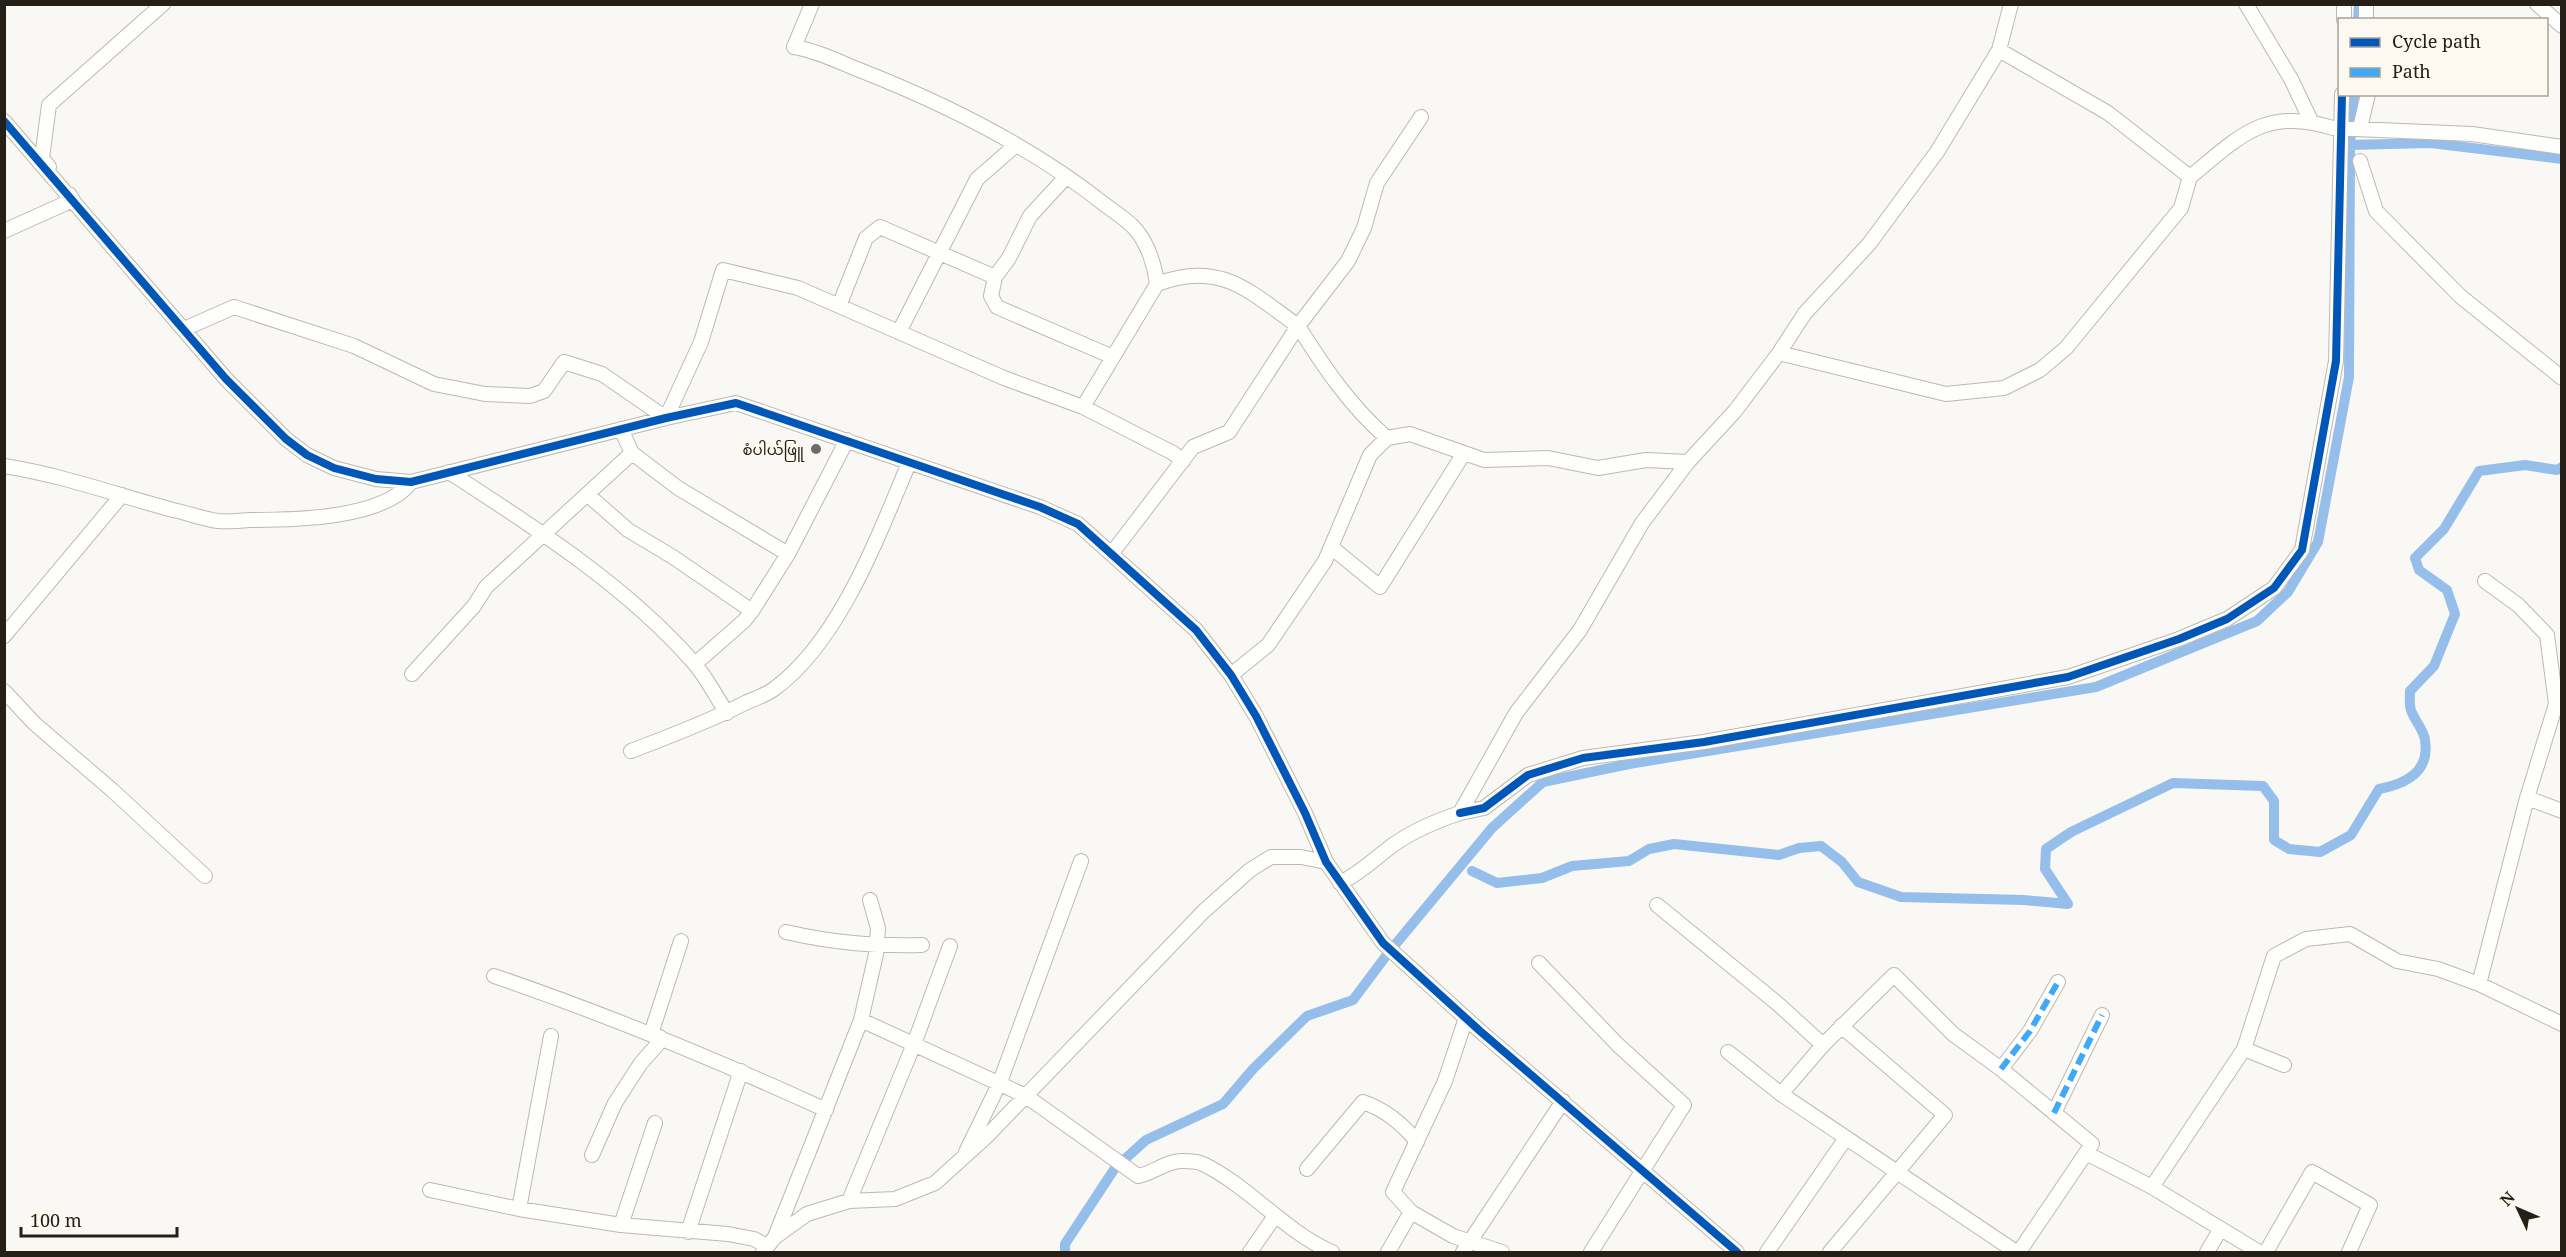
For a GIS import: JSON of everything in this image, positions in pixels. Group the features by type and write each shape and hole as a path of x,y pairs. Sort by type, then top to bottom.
{"street":[{"path":"73,200 42,158 49,105 163,4"},
{"path":"812,4 794,47 817,51 969,119 1016,145 1066,177 1136,230 1155,265 1157,284 1083,407"},
{"path":"1460,813 1516,714 1580,630 1642,524 1688,462 1735,411 1779,353 1805,313 1869,244 1923,170 1999,50 2011,4"},
{"path":"2246,4 2291,79 2311,121"},
{"path":"2537,4 2562,26"},
{"path":"1999,50 2108,113 2190,177"},
{"path":"1340,883 1358,874 1393,845 1429,823 1484,807 1528,775 1582,758 1716,740 2068,677 2189,635 2227,619 2274,588 2302,550 2336,361 2342,96"},
{"path":"2360,128 2368,96"},
{"path":"1112,552 1193,447 1229,432 1298,326 1348,261 1364,228 1377,183 1421,117"},
{"path":"1779,353 1946,394 2004,388 2040,370 2066,348 2181,208 2190,177 2251,129 2278,120 2311,121 2332,128 2472,134 2562,147"},
{"path":"4,121 226,379 286,439 307,455 334,468 376,479 411,482 666,418 736,403 1040,507 1078,524 1112,552 1196,630 1231,675 1271,745 1305,813 1326,862 1383,943 1466,1018 1737,1252"},
{"path":"899,332 977,179 1016,145"},
{"path":"2360,161 2376,211 2460,296 2562,378"},
{"path":"1066,177 1030,216 1009,258 995,277 991,296 997,307 1113,357"},
{"path":"4,231 73,200"},
{"path":"839,306 867,238 880,227 995,277"},
{"path":"666,418 701,342 723,270 798,288 1004,378 1083,407 1173,453 1183,461"},
{"path":"1157,284 1196,274 1219,277 1251,292 1298,326 1330,376 1366,420 1387,438"},
{"path":"184,329 234,307 354,346 434,384 485,394 530,396 544,391 564,362 602,374 666,418"},
{"path":"621,429 632,453 678,488 788,554"},
{"path":"1231,675 1268,645 1325,561 1370,455 1387,438 1410,434 1484,460 1548,458 1598,468 1646,460 1688,462"},
{"path":"695,664 744,621 752,610 788,554 847,440"},
{"path":"412,674 474,606 486,587 632,453"},
{"path":"1331,548 1380,587 1464,453"},
{"path":"631,751 727,713 774,689 816,646 842,610 876,541 909,463"},
{"path":"4,466 40,472 219,521 270,520 348,513 380,503 406,489 411,482"},
{"path":"449,472 559,545 644,612 695,664 727,713"},
{"path":"4,636 122,495"},
{"path":"588,495 628,530 673,556 752,610"},
{"path":"2479,984 2527,798 2556,704 2547,635 2517,604 2485,581"},
{"path":"4,691 35,724 112,790 205,876"},
{"path":"2527,798 2562,811"},
{"path":"768,1245 807,1214 849,1201 895,1199 935,1183 962,1161 1204,911 1250,870 1271,857 1301,856 1326,862"},
{"path":"962,1161 1000,1082 1081,861"},
{"path":"768,1245 826,1110 861,1020 877,946 878,928 870,900"},
{"path":"1657,905 1778,1004 1822,1045"},
{"path":"786,932 831,942 877,946 922,945"},
{"path":"2152,1187 2244,1049 2274,956 2306,939 2350,934 2397,961 2438,969 2479,984 2562,1024"},
{"path":"592,1155 615,1103 641,1063 657,1046 656,1035 681,941"},
{"path":"849,1201 914,1044 950,946"},
{"path":"1539,963 1618,1045 1684,1105 1591,1252"},
{"path":"1728,1052 1781,1094 2018,1252 2092,1143 2001,1069 1953,1034 1894,975 1822,1045 1781,1094"},
{"path":"495,976 656,1035 826,1110"},
{"path":"2001,1069 2030,1031 2058,982"},
{"path":"2054,1113 2102,1015"},
{"path":"1466,1018 1445,1081 1393,1192 1411,1212 1453,1236 1467,1247 1502,1252"},
{"path":"861,1020 1000,1082 1026,1096 1138,1176 1177,1161 1202,1162 1264,1204 1275,1216 1325,1251"},
{"path":"1830,1252 1945,1115 1841,1026"},
{"path":"519,1209 551,1036"},
{"path":"2244,1049 2284,1065"},
{"path":"688,1232 741,1071"},
{"path":"1467,1247 1563,1101"},
{"path":"1307,1169 1363,1102 1382,1109 1405,1127 1417,1142"},
{"path":"621,1225 655,1123"},
{"path":"1767,1252 1846,1138"},
{"path":"2086,1153 2152,1187 2259,1252"},
{"path":"2266,1252 2312,1172 2370,1205 2349,1252"},
{"path":"430,1190 519,1209 621,1225 728,1234 754,1239 768,1245"},
{"path":"1388,1252 1411,1212"},
{"path":"1250,1252 1275,1216"},
{"path":"2207,1252 2220,1230"}],"waterway":[{"path":"2358,18 2359,4"},
{"path":"1394,946 1492,828 1543,782 1629,764 2096,687 2257,621 2288,592 2318,542 2349,377 2350,145 2354,96"},
{"path":"2350,145 2431,143 2562,159"},
{"path":"1472,871 1497,883 1542,878 1572,866 1629,861 1649,849 1674,844 1779,855 1799,848 1821,846 1842,862 1858,882 1901,897 2024,900 2068,904 2045,869 2046,849 2071,832 2173,783 2263,786 2274,801 2274,840 2289,849 2320,852 2351,835 2379,789 2407,780 2420,768 2424,760 2425,740 2410,708 2410,691 2434,666 2455,614 2447,590 2419,570 2415,558 2444,529 2479,471 2525,465 2557,470 2562,467"},
{"path":"1065,1252 1065,1244 1115,1168 1146,1140 1223,1104 1253,1069 1307,1016 1353,1000 1386,956"}],"marked path":[{"path":"2001,1069 2030,1031 2058,982"},
{"path":"2054,1113 2102,1015"}],"cycle path":[{"path":"1460,813 1484,808 1528,775 1583,758 1704,742 2068,677 2179,639 2227,619 2274,588 2302,550 2336,361 2342,96"},
{"path":"4,121 226,379 286,439 307,455 334,468 376,479 411,482 666,418 736,403 1040,507 1078,524 1196,630 1231,675 1256,716 1305,813 1326,862 1383,943 1480,1031 1737,1252"}],"place":[{"name":"စံပါယ်ဖြူ","path":"816,449"}]}
